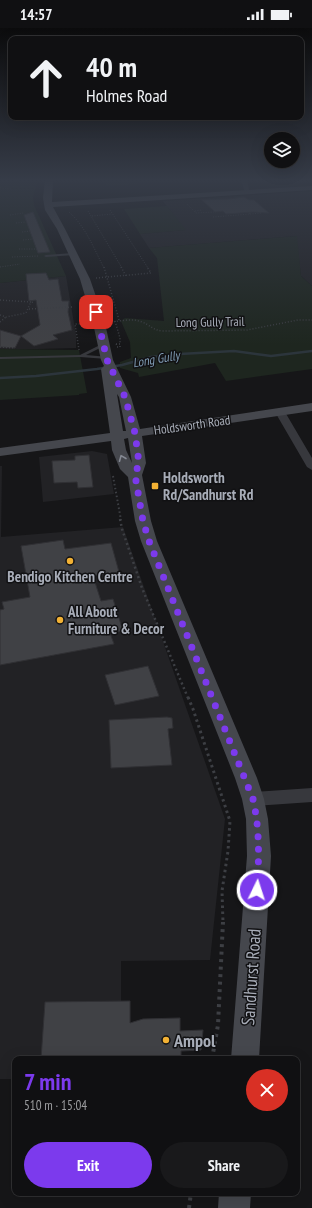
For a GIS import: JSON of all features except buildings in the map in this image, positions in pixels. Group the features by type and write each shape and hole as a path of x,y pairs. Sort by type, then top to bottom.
{"main road":[{"path":"64,235 85,279 99,323 108,365 119,450 127,469 135,475 139,463 135,433 125,397 108,365"},
{"name":"Holdsworth Road","path":"0,452 312,407"},
{"name":"Sandhurst Road","path":"135,475 144,526 152,549 253,799 257,819 259,856 245,1056"},
{"path":"234,1208 235,1196"}],"street":[{"path":"280,412 312,467"},
{"path":"253,799 312,795"}],"lane":[{"path":"46,256 73,254"},
{"path":"0,358 80,354 104,344"},
{"path":"80,354 108,365"}],"path":[{"path":"87,235 105,270 119,320"},
{"path":"103,235 126,276"},
{"path":"85,279 151,273 126,235"},
{"path":"23,240 33,239"},
{"path":"19,249 37,249"},
{"path":"12,258 46,256"},
{"path":"0,267 20,264"},
{"path":"0,300 33,302 30,304 26,313 6,317 0,315"},
{"path":"29,309 72,307"},
{"path":"0,322 6,317"},
{"name":"Long Gully Trail","path":"111,322 119,320 143,322 151,329 160,331 247,330 298,320 312,320"},
{"path":"115,321 120,338 120,344"},
{"path":"80,354 75,324 81,324"},
{"path":"0,348 15,348"},
{"path":"113,476 122,528 142,588 176,672 193,709 230,821 228,850 222,891 223,923 218,1024 213,1056"},
{"path":"189,1208 191,1196"}],"shaded area":[{"path":"0,235 48,235 66,276 0,283"},
{"path":"141,235 312,235 312,286 301,276 296,236 149,248"},
{"path":"297,236 301,276 312,286 312,369 226,381 215,363 139,377 138,373 120,368 120,362 131,358 130,342 121,321 125,318 164,321 157,258 149,248"},
{"path":"66,276 76,335 76,348 0,350 0,283"},
{"path":"0,349 79,350 87,393 79,395 0,400"},
{"path":"92,451 107,454 114,494 43,502 39,457"},
{"path":"0,466 2,466 1,537 123,527 225,819 210,960 121,961 121,1001 129,1056 12,1056 12,1079 0,1079"}],"waterway":[{"name":"Long Gully","path":"0,378 36,376 97,369 122,365 151,357 180,354 234,351 271,356 312,351"}],"place":[{"name":"Holdsworth Rd/Sandhurst Rd","path":"155,486"},
{"name":"Bendigo Kitchen Centre","path":"70,561"},
{"name":"All About Furniture & Decor","path":"60,620"},
{"name":"Ampol","path":"166,1040"}],"route":[{"path":"96,312 107,360 125,397 135,433 139,463 135,475 143,521 149,541 246,778 253,799 257,819 259,843 257,890"}]}
